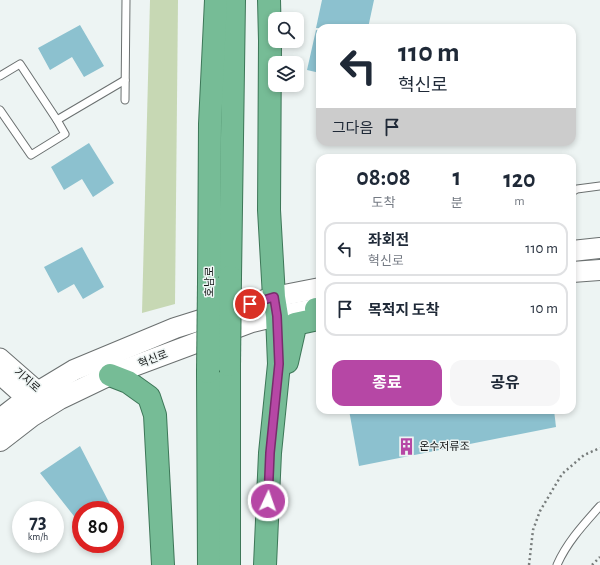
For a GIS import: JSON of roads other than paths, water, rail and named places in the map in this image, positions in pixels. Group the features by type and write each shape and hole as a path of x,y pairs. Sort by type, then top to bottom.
{"highway":[{"name":"호남로","path":"209,565 208,372 210,124 216,0"},
{"name":"호남로","path":"229,565 228,365 234,0"},
{"path":"265,565 270,453 279,364 269,210 269,0"},
{"path":"279,364 287,362 295,324 316,319"},
{"path":"110,375 128,382 148,397 154,415 164,565"}],"main road":[{"path":"576,251 600,248"},
{"path":"576,272 600,270"},
{"name":"혁신로","path":"0,441 61,378 74,370 175,328 276,306 316,290"},
{"name":"혁신로","path":"0,419 40,401 60,399 110,375 252,322 276,306 316,308"}],"street":[{"name":"기지로","path":"0,358 8,373 40,401"},
{"path":"8,373 36,378 61,378"}],"lane":[{"path":"125,100 126,0"},
{"path":"0,76 20,64 65,134 31,155 0,110"},
{"path":"57,120 125,80"},
{"path":"576,190 600,186"},
{"path":"557,565 577,532 600,506"}],"place":[{"name":"온수저류조","path":"406,446"}]}
